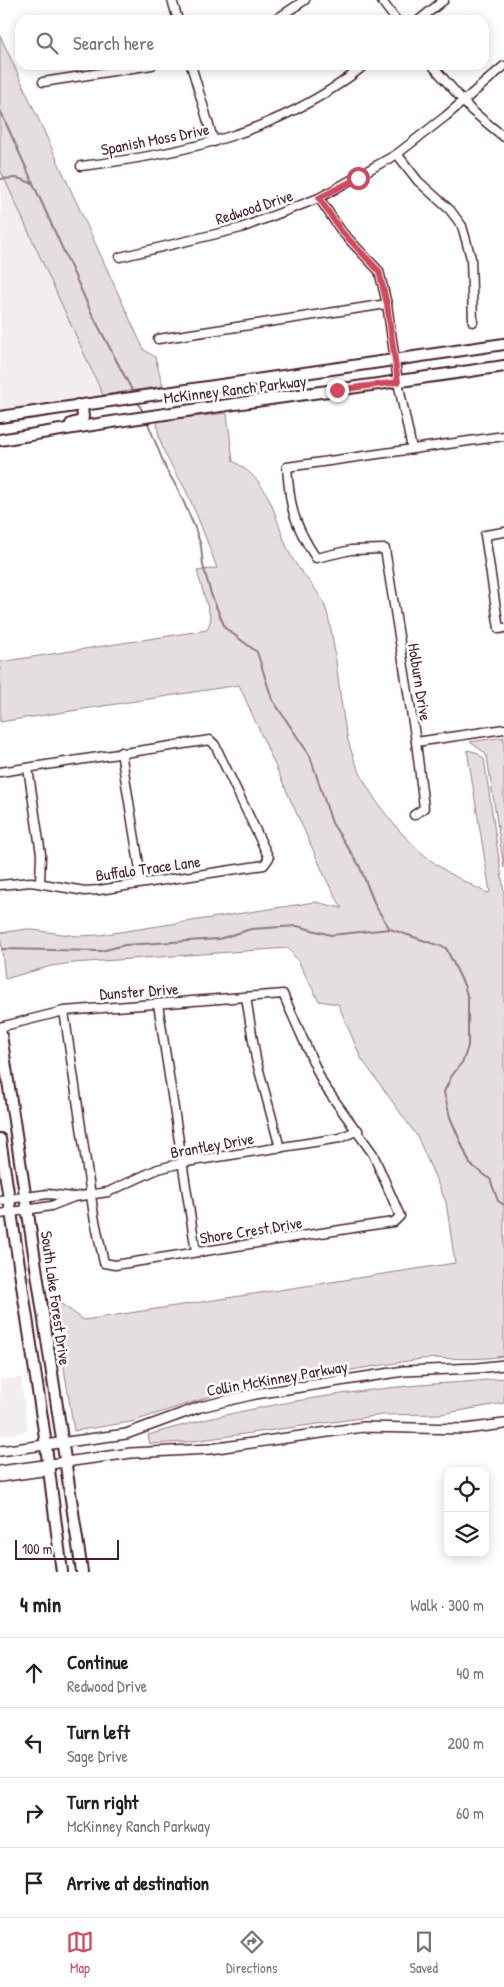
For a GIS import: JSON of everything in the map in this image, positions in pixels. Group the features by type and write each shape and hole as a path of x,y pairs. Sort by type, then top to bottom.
{"main road":[{"name":"McKinney Ranch Parkway","path":"0,417 504,344"},
{"name":"McKinney Ranch Parkway","path":"0,440 164,413 504,366"},
{"path":"48,432 81,421 83,410 77,405"},
{"name":"South Lake Forest Drive","path":"0,1028 82,1572"},
{"name":"South Lake Forest Drive","path":"0,1140 5,1200 11,1212 46,1444 62,1572"}],"street":[{"path":"172,0 176,15"},
{"path":"283,15 306,0"},
{"path":"380,0 392,15"},
{"path":"425,15 444,0"},
{"name":"Redwood Drive","path":"120,257 241,228 319,198 396,154 504,66"},
{"path":"43,82 120,70"},
{"path":"193,70 214,142"},
{"name":"Spanish Moss Drive","path":"81,166 162,155 214,142 300,108 329,91 358,70"},
{"path":"436,70 462,101 486,125 504,137"},
{"path":"396,154 418,181 450,210 462,226 471,258 473,322"},
{"path":"319,198 342,232 375,265 383,281 398,382 412,449 504,436"},
{"path":"158,339 387,304"},
{"name":"Holburn Drive","path":"412,449 287,466 289,504 299,532 316,558 351,550 384,549 416,742 424,808 414,815"},
{"path":"502,629 485,535 504,532"},
{"path":"416,742 504,729"},
{"name":"Buffalo Trace Lane","path":"0,885 21,881 40,882 85,891 264,865 269,861 268,854 219,754 210,740 121,752"},
{"path":"0,772 121,752 142,883"},
{"path":"28,768 41,854 40,882"},
{"name":"Dunster Drive","path":"0,1028 64,1010 283,994 323,1084 338,1107 358,1130"},
{"path":"246,997 256,1059 280,1148"},
{"path":"158,1004 196,1252"},
{"path":"64,1010 92,1194"},
{"name":"Brantley Drive","path":"0,1214 51,1206 74,1197 108,1192 158,1169 182,1163 340,1138 358,1130"},
{"name":"Shore Crest Drive","path":"92,1194 101,1257 104,1263 115,1265 394,1222 400,1216 373,1154 358,1130"},
{"name":"Brantley Drive","path":"5,1200 49,1194 74,1197"},
{"name":"Collin McKinney Parkway","path":"0,1451 62,1441 126,1434 200,1407 255,1394 404,1371 477,1368 504,1364"},
{"path":"0,1477 65,1462 138,1452 210,1449 363,1426 465,1429 504,1424"},
{"path":"0,1471 49,1467"}],"shaded area":[{"path":"0,35 144,350 155,357 163,386 103,395 0,169"},
{"path":"1,171 103,395 0,411"},
{"path":"227,413 233,461 257,480 264,490 275,512 283,538 293,560 320,596 327,612 334,644 348,740 361,776 382,810 422,853 449,873 487,893 490,892 467,750 476,752 484,759 504,892 504,1356 421,1359 237,1388 131,1422 74,1431 53,1298 84,1320 455,1263 446,1202 417,1136 361,1058 338,1004 319,1001 298,961 288,948 73,963 51,966 5,979 0,933 26,929 77,936 100,935 315,902 342,908 327,881 239,685 0,722 0,662 207,630 211,619 197,571 217,568 188,495 164,452 158,433 157,421"},
{"path":"504,737 504,868 487,757 484,752 470,742"},
{"path":"21,1377 28,1431 0,1436 0,1380"},
{"path":"504,1378 504,1403 442,1414 383,1415 186,1442 150,1444 148,1435 209,1419 303,1400 398,1387"}],"waterway":[{"path":"0,110 92,314 134,394"},
{"path":"0,179 17,178 32,183"},
{"path":"137,401 143,412"},
{"path":"147,421 166,469 178,489 195,528 201,546 203,565 211,594 225,628 257,652 272,699 310,756 332,823 359,865 376,907 390,929"},
{"path":"2,949 101,951 125,945 219,939 251,929 297,926 331,935 390,929 446,948 464,985 468,999 468,1046 463,1061 451,1077 444,1092 450,1117 470,1164 490,1179 498,1201 504,1205"}],"route":[{"path":"337,390 398,382 387,304 383,281 379,271 342,232 319,198 358,178"}]}
